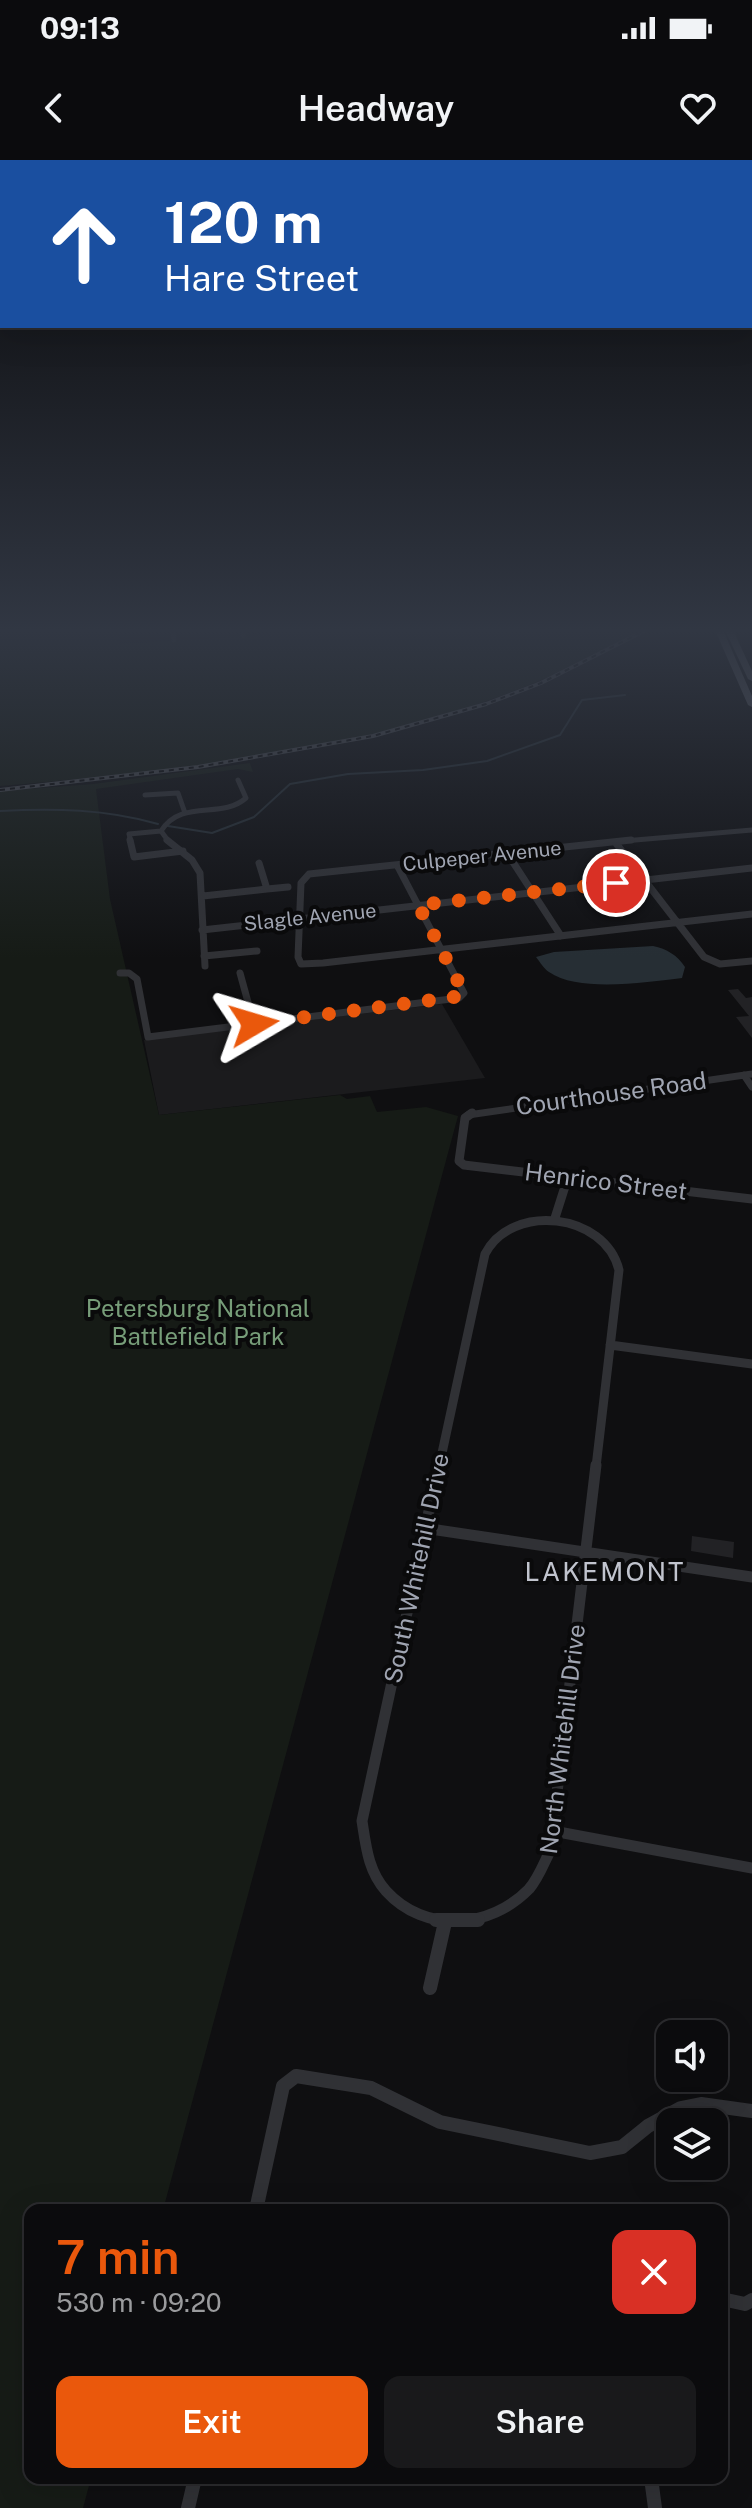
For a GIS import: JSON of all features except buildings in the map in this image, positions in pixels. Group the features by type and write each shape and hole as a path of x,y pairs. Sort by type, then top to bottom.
{"street":[{"path":"161,831 167,821 185,813 208,807 237,806 246,798 238,780"},
{"path":"145,795 177,792 185,813"},
{"name":"Culpeper Avenue","path":"300,918 301,883 305,876 752,830"},
{"path":"161,831 164,838 198,866 203,896 205,966"},
{"path":"161,831 129,834 134,857 183,851"},
{"path":"615,842 704,957 714,962 752,961"},
{"path":"507,853 561,936"},
{"path":"259,863 267,889"},
{"path":"120,973 129,973 137,979 148,1037 462,996 462,989 397,865"},
{"name":"Slagle Avenue","path":"202,930 752,868"},
{"path":"203,896 288,887"},
{"path":"300,918 298,957 299,962 304,964 752,914"},
{"path":"204,956 257,951"},
{"path":"240,973 254,1024"},
{"path":"748,1075 752,1087"},
{"name":"Courthouse Road","path":"461,1163 459,1152 465,1118 470,1113 748,1075"},
{"name":"Henrico Street","path":"461,1163 752,1199"},
{"path":"554,1221 568,1177"},
{"name":"North Whitehill Drive","path":"445,1922 490,1919 523,1898 544,1871 553,1831 619,1270 615,1254 593,1233 554,1221"},
{"name":"South Whitehill Drive","path":"445,1922 427,1918 393,1899 379,1884 369,1867 361,1837 362,1821 488,1247 508,1229 529,1222 554,1221"},
{"path":"610,1345 752,1364"},
{"path":"424,1528 752,1577"},
{"path":"553,1831 752,1868"},
{"path":"430,1988 445,1922"},
{"path":"257,2204 283,2086 301,2075 371,2088 423,2116 590,2153 606,2152 628,2144 648,2126 681,2108 701,2104 752,2111"},
{"path":"728,2300 745,2304 752,2300"},
{"path":"188,2508 194,2484"},
{"path":"652,2484 655,2508"}],"shaded area":[{"path":"653,946 679,959 685,967 682,978 614,984 578,982 549,972 536,957 554,952"},
{"path":"442,1004 485,1078 159,1115 144,1040"}],"green space":[{"path":"0,740 345,740 164,770 0,786"},
{"name":"Petersburg National Battlefield Park","path":"250,763 253,772 238,769 96,789 110,899 159,1115 340,1095 347,1099 370,1096 377,1112 426,1107 458,1116 165,2204 24,2204 24,2484 89,2484 83,2508 0,2508 0,791 93,784"}],"waterway":[{"path":"168,826 212,833 254,817 290,784 348,774 423,770 487,761 547,740"},
{"path":"0,811 80,811 119,815 158,824"}],"railway":[{"path":"0,790 198,767 353,740"}],"district":[{"name":"LAKEMONT","path":"605,1571"}],"route":[{"path":"254,1024 462,996 464,993 418,905 616,883"}]}
